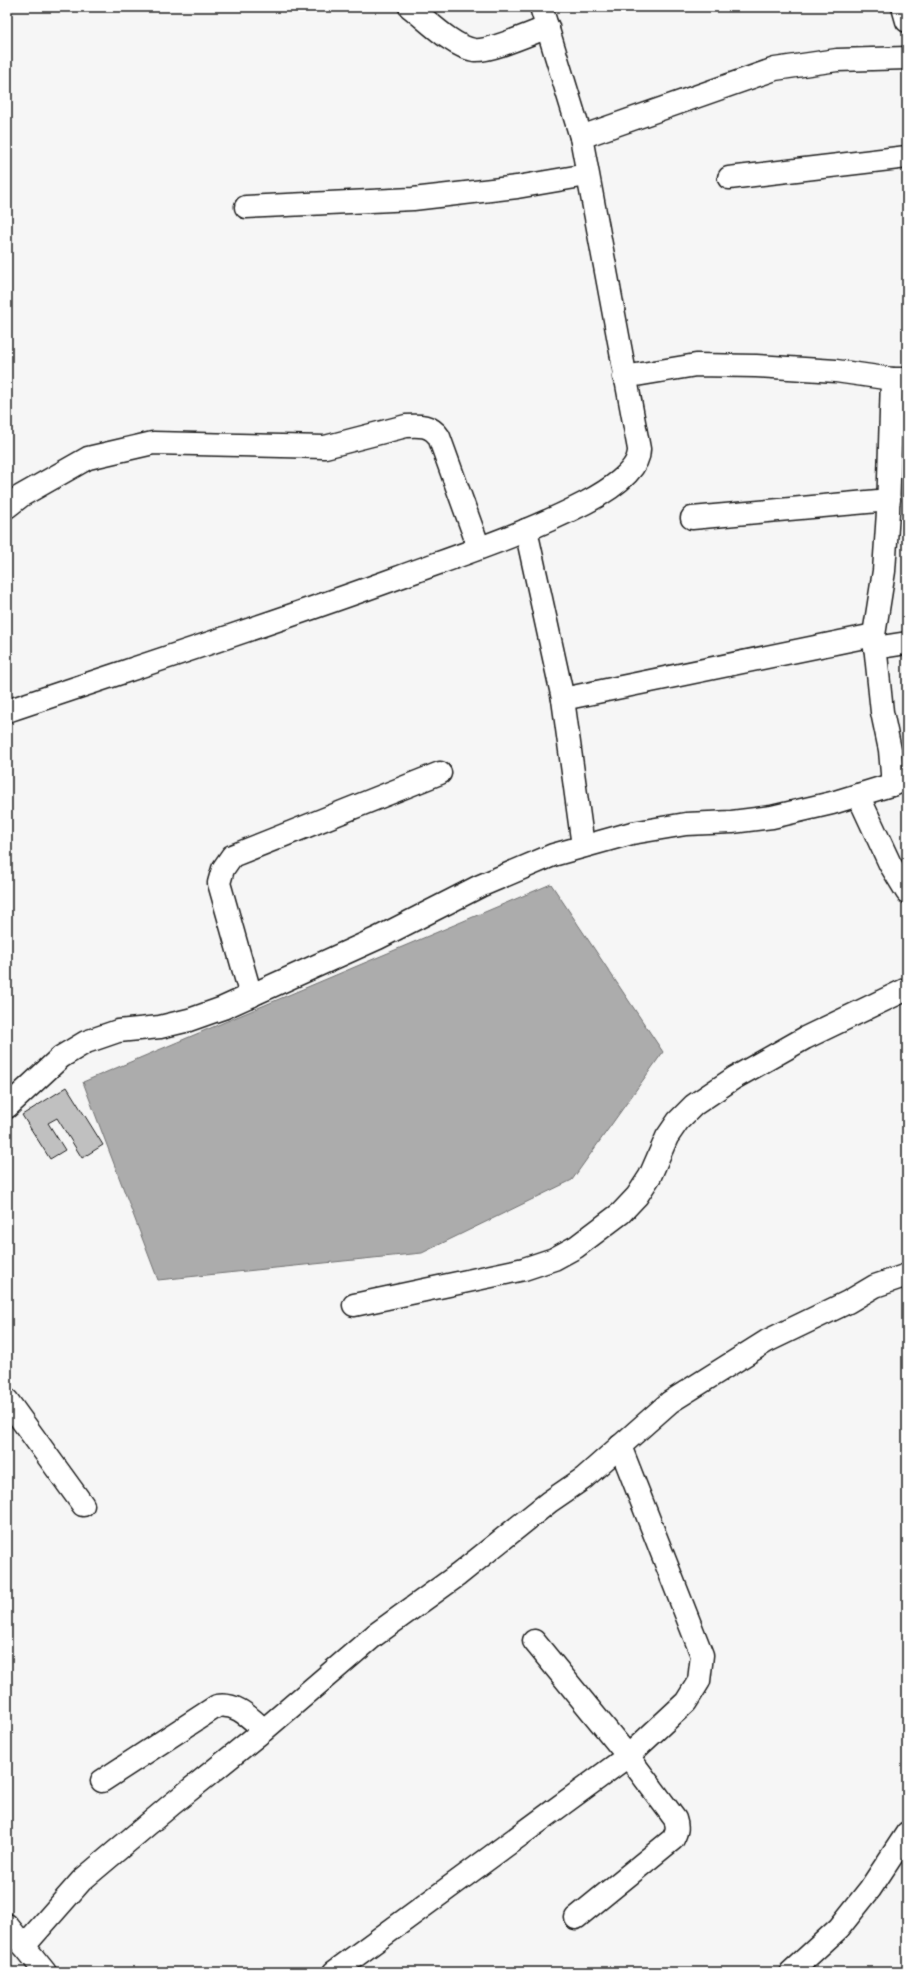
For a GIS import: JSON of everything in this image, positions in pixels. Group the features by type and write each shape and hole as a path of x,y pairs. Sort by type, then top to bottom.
{"street":[{"path":"7,711 240,634 526,530 587,502 623,478 636,464 639,449 624,377 581,137 545,17 490,48 475,50 462,47 452,41 410,7"},
{"path":"902,7 907,21"},
{"path":"581,137 775,69 836,60 907,58"},
{"path":"729,178 907,157"},
{"path":"246,207 419,198 510,188 587,175"},
{"path":"7,1107 60,1057 86,1042 118,1031 160,1027 189,1020 251,996 378,938 480,886 553,856 583,846 632,833 686,824 732,822 772,817 832,803 900,783 890,750 882,712 875,641 884,571 900,379 828,371 756,366 696,365 624,377"},
{"path":"7,507 21,496 88,458 153,443 325,447 406,426 429,427 435,431 439,438 479,548"},
{"path":"692,518 889,500"},
{"path":"526,530 563,699 583,846"},
{"path":"563,699 875,641 907,643"},
{"path":"251,996 219,883 223,869 232,856 440,773"},
{"path":"858,795 890,864 907,892"},
{"path":"354,1305 524,1269 554,1260 576,1247 621,1212 637,1196 650,1176 666,1138 678,1121 694,1105 734,1078 805,1038 907,989"},
{"path":"24,1946 82,1880 264,1730 375,1635 458,1575 548,1502 584,1478 670,1402 754,1349 848,1302 875,1286 907,1275"},
{"path":"7,1400 83,1505"},
{"path":"334,1972 628,1756 686,1702 699,1681 702,1654 620,1446"},
{"path":"534,1641 628,1756 675,1819 678,1830 673,1839 576,1918"},
{"path":"102,1781 217,1706 228,1705 239,1709 264,1730"},
{"path":"792,1972 839,1928 870,1889 907,1833"},
{"path":"7,1925 45,1972"}],"shaded area":[{"path":"551,884 663,1052 572,1180 422,1253 158,1280 83,1082"}],"building":[{"path":"67,1087 103,1145 82,1158 57,1118 48,1123 65,1150 50,1159 22,1115"}]}
